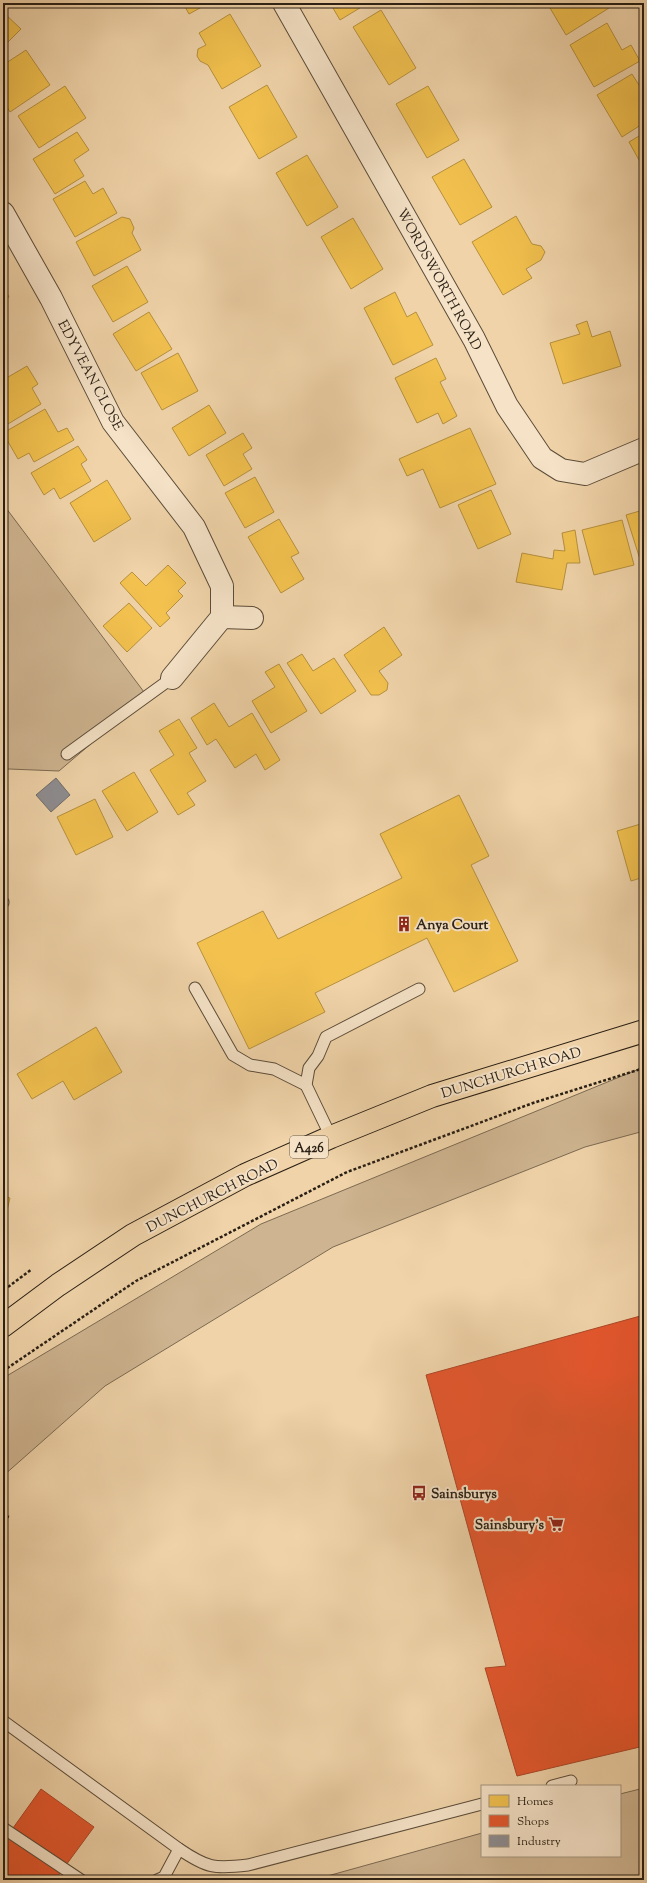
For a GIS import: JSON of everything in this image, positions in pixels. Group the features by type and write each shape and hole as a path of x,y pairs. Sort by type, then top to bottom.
{"highway":[{"name":"DUNCHURCH ROAD","path":"3,1326 58,1285 133,1235 245,1175 330,1137 432,1096 644,1031"}],"street":[{"name":"WORDSWORTH ROAD","path":"284,3 474,339 507,406 542,458 561,470 585,474 644,449"},
{"name":"EDYVEAN CLOSE","path":"3,213 50,298 112,422 194,527 222,586 222,617"},
{"path":"172,678 222,617 252,618"}],"lane":[{"path":"67,754 172,678"},
{"path":"195,988 233,1055 250,1065 274,1068 306,1085"},
{"path":"330,1137 306,1085 309,1068 318,1056 326,1037 419,989"},
{"path":"3,1721 179,1849 208,1866 225,1868 248,1866 481,1804"},
{"path":"556,1785 572,1781"},
{"path":"3,1828 81,1880"},
{"path":"157,1880 164,1877 179,1849"}],"path":[{"path":"3,1371 136,1281 347,1172 533,1102 644,1068"},
{"path":"3,1515 9,1518"}],"shaded area":[{"path":"3,504 147,696 59,771 3,770"},
{"path":"644,1067 644,1131 585,1147 333,1247 105,1386 3,1476 3,1379 5,1377 261,1224"},
{"path":"644,1788 644,1880 313,1880 481,1833 481,1857 621,1857 621,1794"}],"building: Homes":[{"path":"183,3 209,3 189,14"},
{"path":"330,3 368,3 340,20"},
{"path":"547,3 606,3 609,8 566,35"},
{"path":"381,10 416,68 389,85 353,27"},
{"path":"3,12 21,29 3,47"},
{"path":"230,14 261,66 222,89 208,65 200,61 197,56 198,49 206,45 199,33"},
{"path":"607,23 622,50 631,45 640,61 594,87 570,45"},
{"path":"26,50 50,85 10,112 3,101 3,65"},
{"path":"632,74 644,93 644,123 622,137 597,95"},
{"path":"267,85 297,137 259,159 229,107"},
{"path":"65,86 86,118 39,148 18,116"},
{"path":"428,86 459,140 427,158 396,104"},
{"path":"77,132 89,150 74,160 84,176 55,194 33,159"},
{"path":"644,133 644,169 629,142"},
{"path":"307,155 338,207 307,226 276,173"},
{"path":"464,159 492,207 460,225 432,177"},
{"path":"85,181 93,194 103,188 117,213 75,237 53,199"},
{"path":"516,216 532,244 541,246 545,252 541,260 526,269 532,278 503,295 472,242"},
{"path":"122,217 130,219 134,228 132,233 141,250 94,276 76,242"},
{"path":"353,218 383,269 351,289 321,237"},
{"path":"127,266 148,302 113,322 92,286"},
{"path":"3,285 9,297 3,301"},
{"path":"395,292 407,317 416,312 433,345 393,365 364,308"},
{"path":"149,312 172,349 136,371 113,334"},
{"path":"587,321 592,337 610,331 621,366 563,384 550,343 580,334 576,325"},
{"path":"178,353 198,391 162,410 141,373"},
{"path":"436,358 446,379 440,382 457,416 443,424 438,413 417,423 395,378"},
{"path":"27,366 38,384 32,388 41,404 3,427 3,380"},
{"path":"209,405 226,433 189,456 172,428"},
{"path":"45,409 58,432 67,428 74,440 34,462 29,453 18,459 3,433"},
{"path":"470,428 496,484 440,508 423,469 407,476 399,459"},
{"path":"243,433 252,448 243,454 252,469 224,486 206,455"},
{"path":"78,446 87,460 81,464 91,481 60,499 54,488 44,495 31,473"},
{"path":"255,477 274,512 245,528 225,493"},
{"path":"107,480 131,519 94,542 70,503"},
{"path":"491,490 511,534 478,549 458,505"},
{"path":"643,510 644,513 644,572 626,515"},
{"path":"279,519 299,553 291,557 304,579 281,593 248,537"},
{"path":"622,520 634,565 594,575 582,530"},
{"path":"575,530 580,563 567,563 562,590 516,582 522,553 553,559 554,550 565,551 562,533"},
{"path":"168,565 186,583 178,591 183,596 166,613 170,618 160,627 120,583 132,572 146,586"},
{"path":"129,603 152,628 127,652 103,626"},
{"path":"384,627 402,655 379,671 388,683 387,690 379,695 371,695 344,655"},
{"path":"302,654 313,671 334,658 356,691 321,714 287,663"},
{"path":"279,664 307,711 271,733 252,701 275,687 265,672"},
{"path":"214,703 229,727 252,713 280,760 265,770 256,754 235,768 216,739 207,745 191,718"},
{"path":"179,719 197,748 189,753 206,781 187,793 195,805 178,815 150,770 174,755 159,731"},
{"path":"134,772 158,812 127,831 102,791"},
{"name":"Anya Court","path":"459,795 489,856 471,865 518,961 454,992 427,938 315,993 325,1012 249,1049 197,943 263,911 278,939 402,878 380,834"},
{"path":"95,799 113,837 76,855 57,817"},
{"path":"644,823 644,877 631,881 617,831"},
{"path":"96,1027 122,1072 74,1100 63,1081 32,1099 17,1074"},
{"path":"3,1196 10,1198 4,1223 3,1223"}],"building: Shops":[{"name":"Sainsbury's","path":"644,1315 644,1746 517,1776 485,1668 506,1666 426,1375"},
{"path":"41,1789 94,1827 55,1880 3,1880 3,1842"}],"building: Industry":[{"path":"56,778 70,795 51,812 36,795"}],"place":[{"name":"Anya Court","path":"404,924"},
{"name":"Sainsburys","path":"419,1493"},
{"name":"Sainsbury's","path":"556,1524"}]}
